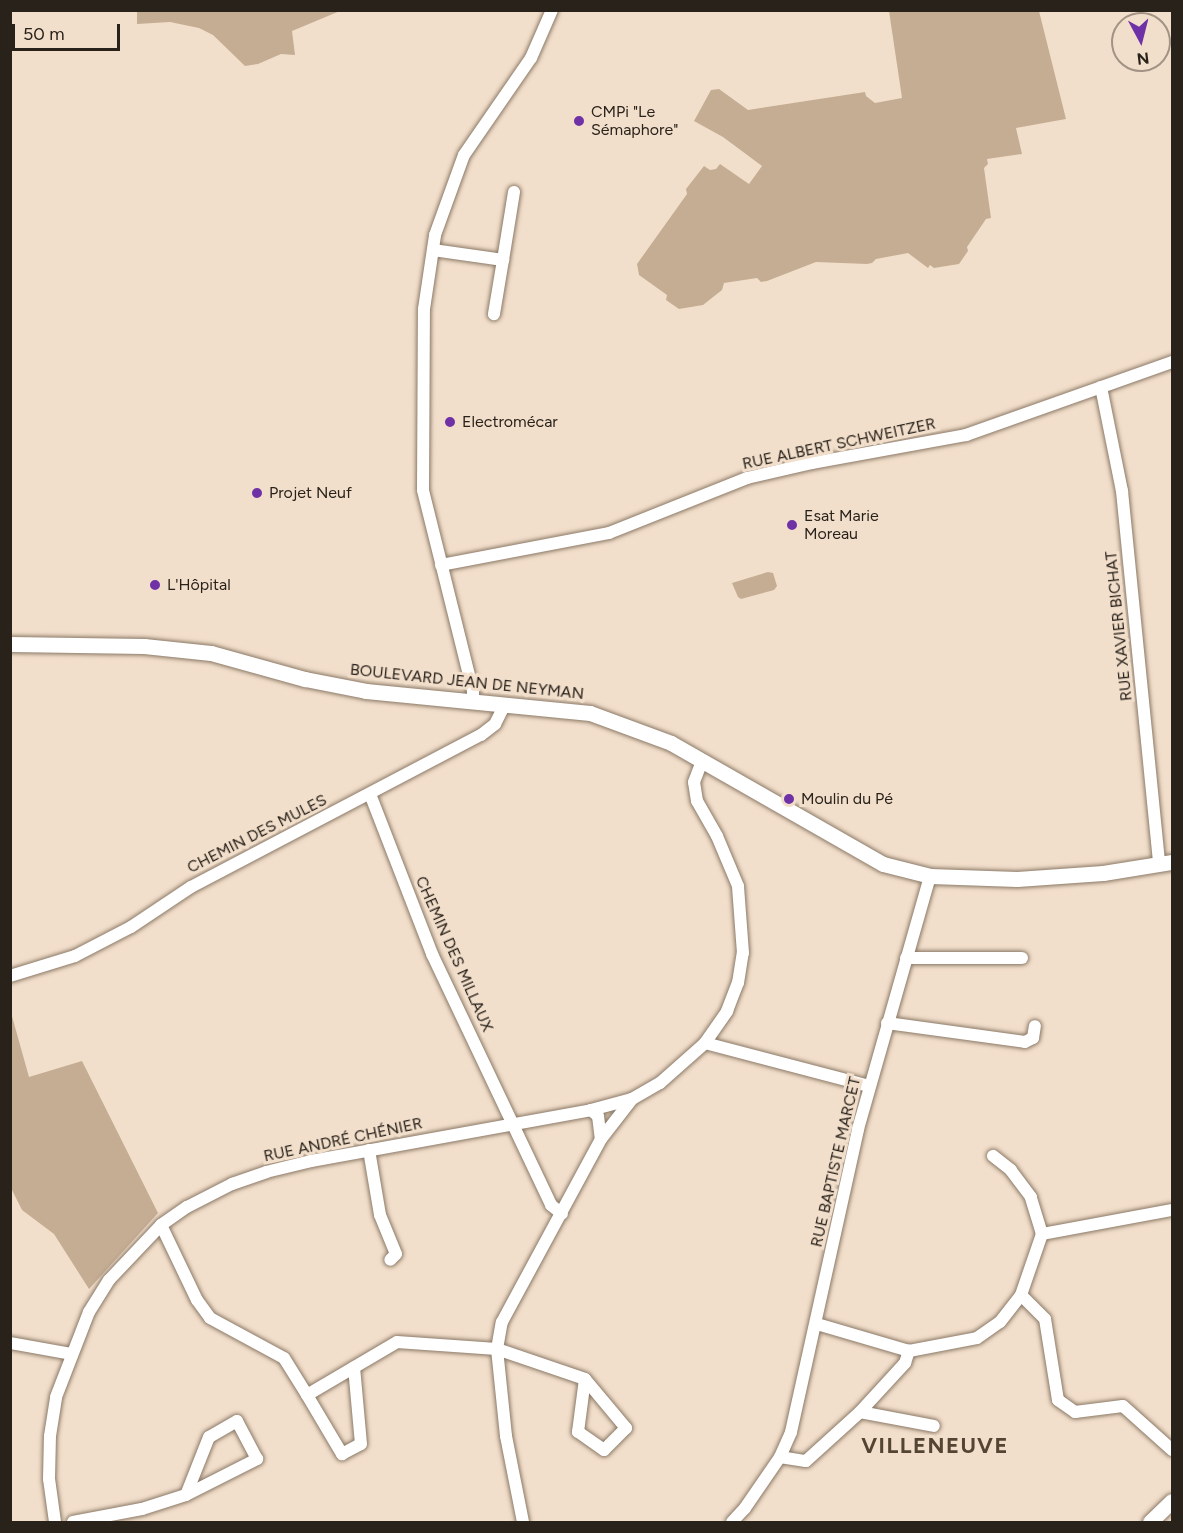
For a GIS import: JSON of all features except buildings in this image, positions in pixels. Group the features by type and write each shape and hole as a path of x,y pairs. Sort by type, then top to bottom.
{"street":[{"path":"473,702 473,691 423,490 424,309 435,234 464,155 531,58 552,10"},
{"path":"494,314 514,192"},
{"path":"433,250 503,260"},
{"name":"RUE ALBERT SCHWEITZER","path":"441,565 609,532 747,478 821,461 966,435 1173,362"},
{"name":"RUE XAVIER BICHAT","path":"1101,387 1122,491 1166,863"},
{"name":"BOULEVARD JEAN DE NEYMAN","path":"10,644 144,646 211,653 305,679 366,691 590,713 654,735 883,864 930,876 1017,879 1103,873 1166,863"},
{"name":"CHEMIN DES MULES","path":"10,976 75,956 131,927 191,887 481,735 495,724 505,704"},
{"path":"523,1522 506,1436 496,1349 502,1322 601,1139 632,1099 660,1083 705,1043 727,1011 738,983 743,953 738,886 717,836 697,801 694,782 702,761"},
{"name":"CHEMIN DES MILLAUX","path":"370,794 432,954 515,1124 551,1205 562,1214"},
{"name":"RUE BAPTISTE MARCET","path":"732,1522 780,1457 791,1432 869,1086 930,876"},
{"path":"906,958 1022,958"},
{"path":"887,1023 1025,1042 1033,1038 1035,1026"},
{"path":"705,1043 869,1086"},
{"name":"RUE ANDRÉ CHÉNIER","path":"55,1522 49,1479 50,1436 56,1397 88,1312 108,1280 161,1225 232,1184 288,1167 591,1110 632,1099"},
{"path":"591,1110 598,1116 601,1139"},
{"path":"369,1150 380,1215 396,1254 390,1260"},
{"path":"817,1324 909,1351 977,1338 1000,1322 1021,1295 1042,1234 1031,1197 1011,1170 993,1156"},
{"path":"1042,1234 1173,1209"},
{"path":"161,1225 197,1300 210,1318 284,1358 342,1454 361,1444 354,1367"},
{"path":"1021,1295 1045,1319 1058,1400 1075,1412 1123,1406 1173,1450"},
{"path":"307,1395 397,1342 496,1349 585,1379 626,1428 604,1450 578,1432 585,1379"},
{"path":"10,1343 72,1354"},
{"path":"780,1457 806,1461 860,1412 905,1363 909,1351"},
{"path":"860,1412 934,1426"},
{"path":"73,1522 142,1509 186,1495 257,1459 237,1421 209,1437 186,1495"},
{"path":"1150,1522 1173,1501"}],"shaded area":[{"path":"137,10 340,11 292,31 295,55 281,54 258,64 245,66 213,35 199,28 170,22 137,24"},
{"path":"889,11 1039,11 1066,119 1016,128 1022,154 987,159 988,164 984,168 991,218 986,219 967,247 968,251 959,264 934,268 930,265 928,268 908,253 876,259 867,264 816,262 767,281 761,282 757,278 724,283 722,290 703,305 679,309 666,300 667,295 639,275 637,264 687,194 686,189 704,166 710,170 716,169 720,164 749,184 762,166 723,137 694,121 711,90 719,89 748,110 865,92 866,96 875,103 902,98"},
{"path":"768,572 773,573 777,586 774,590 741,599 738,597 732,583"},
{"path":"10,1009 29,1077 82,1061 158,1213 89,1289 54,1234 22,1210 11,1188"}],"place":[{"name":"CMPi \"Le Sémaphore\"","path":"579,121"},
{"name":"Electromécar","path":"450,422"},
{"name":"Projet Neuf","path":"257,493"},
{"name":"Esat Marie Moreau","path":"792,525"},
{"name":"L'Hôpital","path":"155,585"},
{"name":"Moulin du Pé","path":"789,799"}],"district":[{"name":"VILLENEUVE","path":"935,1446"}]}
